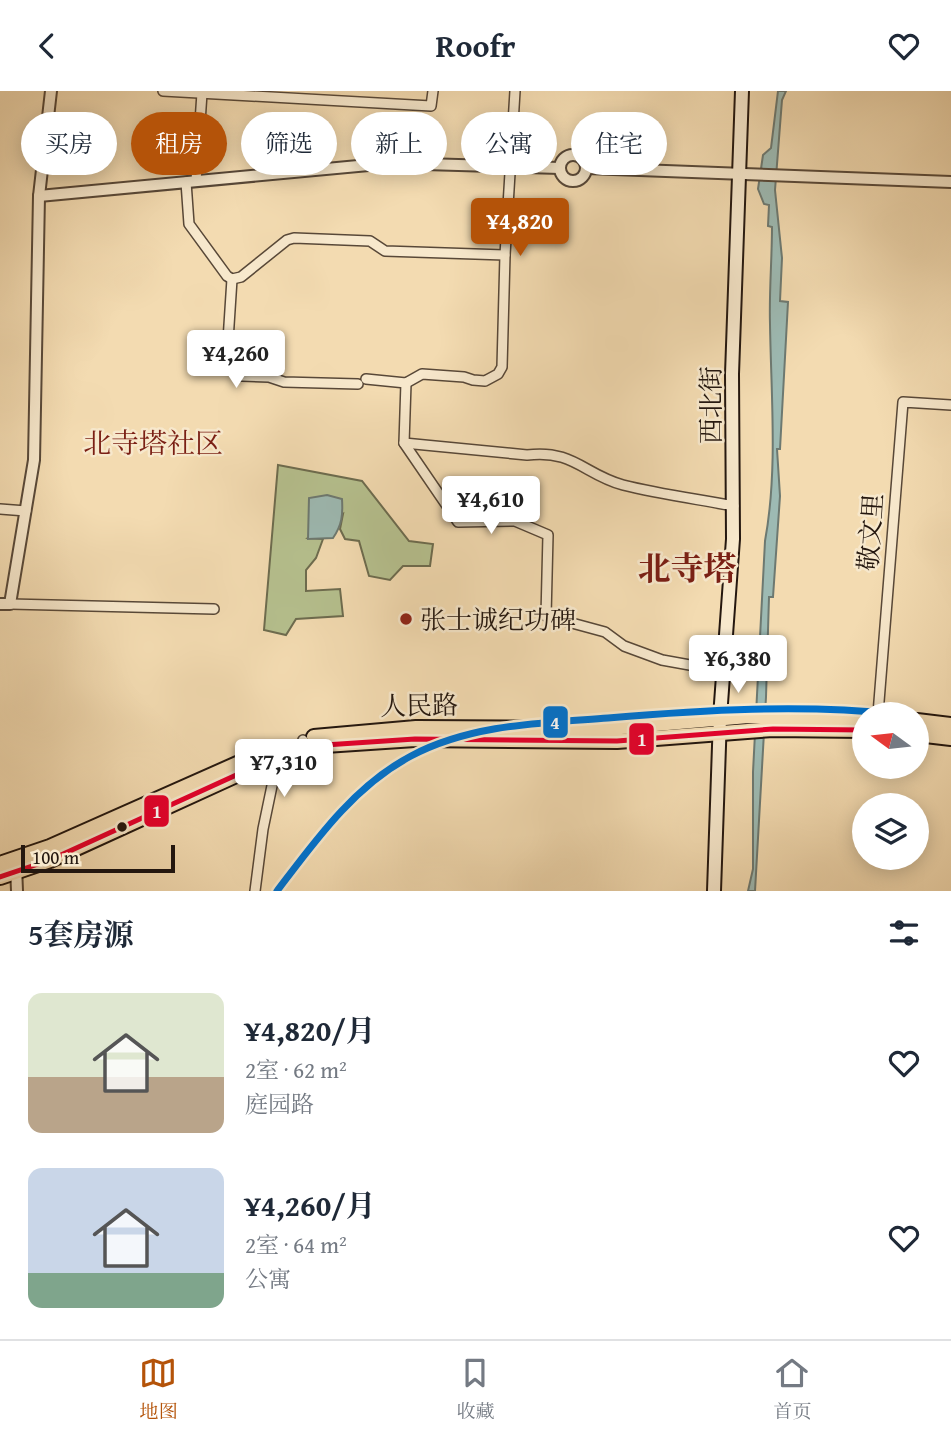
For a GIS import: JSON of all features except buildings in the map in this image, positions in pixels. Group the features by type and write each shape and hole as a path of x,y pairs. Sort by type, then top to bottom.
{"main road":[{"name":"西北街","path":"714,891 720,725 734,506 732,374 742,91"},
{"name":"人民路","path":"0,864 16,865 83,846 305,744 415,739 617,741 720,725 852,718"},
{"name":"人民路","path":"773,722 852,729"},
{"path":"929,722 951,725"},
{"path":"929,735 951,738"},
{"name":"人民路","path":"0,877 16,865"}],"street":[{"path":"51,91 39,196 34,460 26,511 5,604 214,609"},
{"path":"163,91 431,106 433,91"},
{"path":"514,112 515,91"},
{"path":"202,93 191,182 189,224 232,279 241,277 287,240 294,238 370,241 385,251 505,255"},
{"path":"571,156 564,158 560,168 564,177 573,181 584,175"},
{"path":"39,196 390,163 461,164"},
{"path":"667,172 951,182"},
{"path":"232,279 227,356 231,368 242,376 269,377 284,382 406,383 422,374 485,381 498,374 502,367 505,255 511,175"},
{"path":"406,383 404,443 458,522 516,521 548,535 545,616 605,632 624,646 662,660 723,671"},
{"name":"敬文里","path":"879,702 903,402 951,405"},
{"path":"404,443 568,457 619,484 734,506"},
{"path":"0,509 26,511"},
{"path":"255,891 263,829 273,781 313,767 305,744"},
{"path":"16,865 17,891"}],"green space":[{"path":"278,465 362,481 409,541 433,544 430,566 403,566 390,580 369,576 359,541 345,539 340,529 343,514 308,538 323,539 316,558 306,570 306,591 340,589 343,616 296,619 286,635 264,630"}],"water":[{"path":"778,91 786,91 782,100 775,190 782,258 780,301 788,302 780,449 777,449 780,496 773,597 769,597 755,891 748,891 753,869 753,772 765,541 773,460 770,312 772,227 768,226 769,205 764,204 758,189 763,155 771,148"},
{"path":"327,495 342,499 342,515 338,529 333,538 308,539 309,498"}],"transit line":[{"name":"4","path":"277,891 337,816 371,783 411,756 458,737 532,724 644,715 788,709 852,711"},
{"name":"1","path":"0,877 50,860 269,760 325,745 415,739 617,741 773,729 852,730"}],"place":[{"name":"张士诚纪功碑","path":"406,619"}],"district":[{"name":"北寺塔社区","path":"153,442"},
{"name":"北寺塔","path":"687,568"}]}
